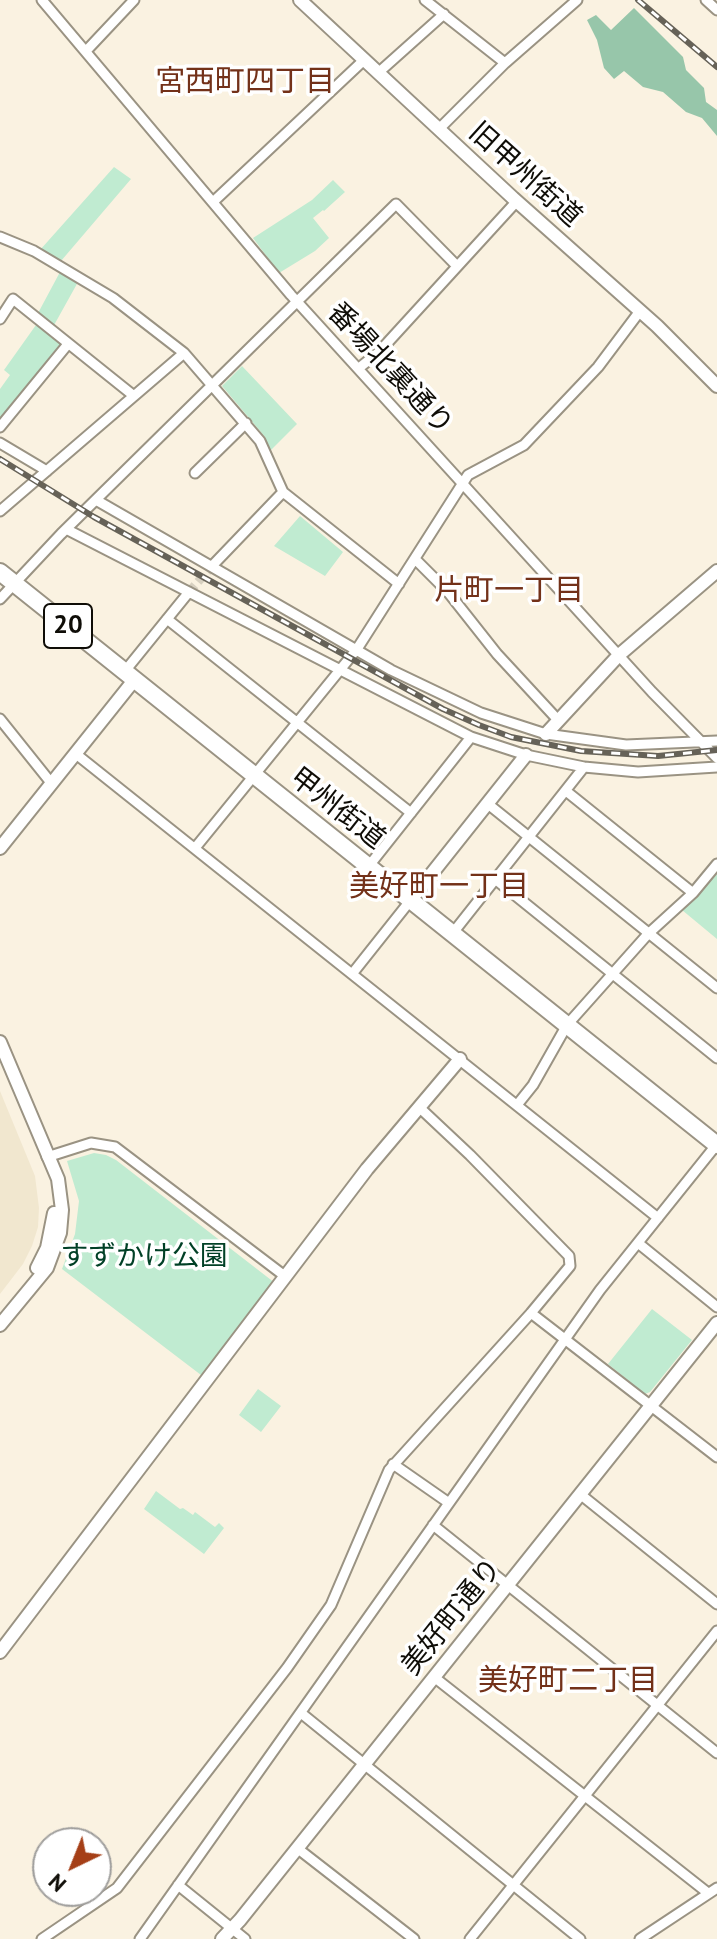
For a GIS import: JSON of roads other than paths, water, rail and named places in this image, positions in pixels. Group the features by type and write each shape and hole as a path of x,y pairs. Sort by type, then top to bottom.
{"highway":[{"name":"甲州街道","path":"0,572 717,1144"}],"street":[{"name":"番場北裏通り","path":"42,0 298,302 619,655 717,758"},
{"path":"86,51 134,0"},
{"name":"旧甲州街道","path":"300,0 640,311 717,386"},
{"path":"425,0 505,63"},
{"path":"439,129 505,63 577,0"},
{"path":"706,0 717,10"},
{"path":"378,73 444,14"},
{"path":"213,202 364,60"},
{"path":"359,368 379,352 517,201"},
{"path":"0,599 66,529 396,204 456,265"},
{"path":"0,237 34,251 113,298 184,353 214,384 260,441 283,492 399,584"},
{"path":"0,319 13,299 134,396"},
{"path":"195,848 357,649 468,475 530,440 598,367 640,311"},
{"path":"0,427 68,344"},
{"path":"0,511 184,353"},
{"path":"195,473 246,423"},
{"path":"0,443 47,471"},
{"path":"212,566 283,492"},
{"path":"96,500 391,670 451,700 512,725 546,734 626,745 717,741"},
{"path":"66,529 471,737 526,755 584,767 638,772 717,767"},
{"path":"415,559 448,592 497,654 558,720"},
{"path":"546,734 619,655 717,571"},
{"path":"0,848 76,754 167,619 189,592"},
{"path":"167,619 411,813"},
{"path":"0,719 52,784"},
{"path":"368,867 471,737"},
{"path":"76,754 658,1218"},
{"path":"352,974 526,755"},
{"path":"452,934 584,767"},
{"path":"566,791 693,893"},
{"path":"488,804 717,988"},
{"path":"517,1105 533,1085 567,1025 611,973 693,893 717,864"},
{"path":"495,879 717,1058"},
{"path":"0,1042 61,1188 62,1210 60,1233 47,1268 0,1325"},
{"path":"0,1652 367,1169 460,1059"},
{"path":"42,1939 117,1888 287,1668 331,1605 393,1464 567,1271 571,1261 569,1256 420,1108"},
{"path":"47,1157 91,1143 115,1147 286,1277"},
{"path":"140,1939 600,1290 717,1144"},
{"path":"638,1243 717,1307"},
{"path":"531,1313 717,1457"},
{"name":"美好町通り","path":"222,1939 717,1323"},
{"path":"393,1464 449,1503"},
{"path":"580,1494 717,1604"},
{"path":"433,1525 717,1753"},
{"path":"470,1939 717,1631"},
{"path":"434,1677 585,1796 713,1891 640,1939"},
{"path":"301,1713 580,1939"},
{"path":"297,1848 414,1939"},
{"path":"178,1885 245,1939"}],"tunnel":[{"path":"189,592 212,566"}],"railway":[{"path":"638,0 717,67"},
{"path":"0,459 94,517 443,709 479,725 511,737 581,751 658,756 717,750"}],"district":[{"name":"宮西町四丁目","path":"245,82"},
{"name":"片町一丁目","path":"509,591"},
{"name":"美好町一丁目","path":"439,887"},
{"name":"美好町二丁目","path":"568,1681"}],"park label":[{"name":"すずかけ公園","path":"144,1257"}]}
